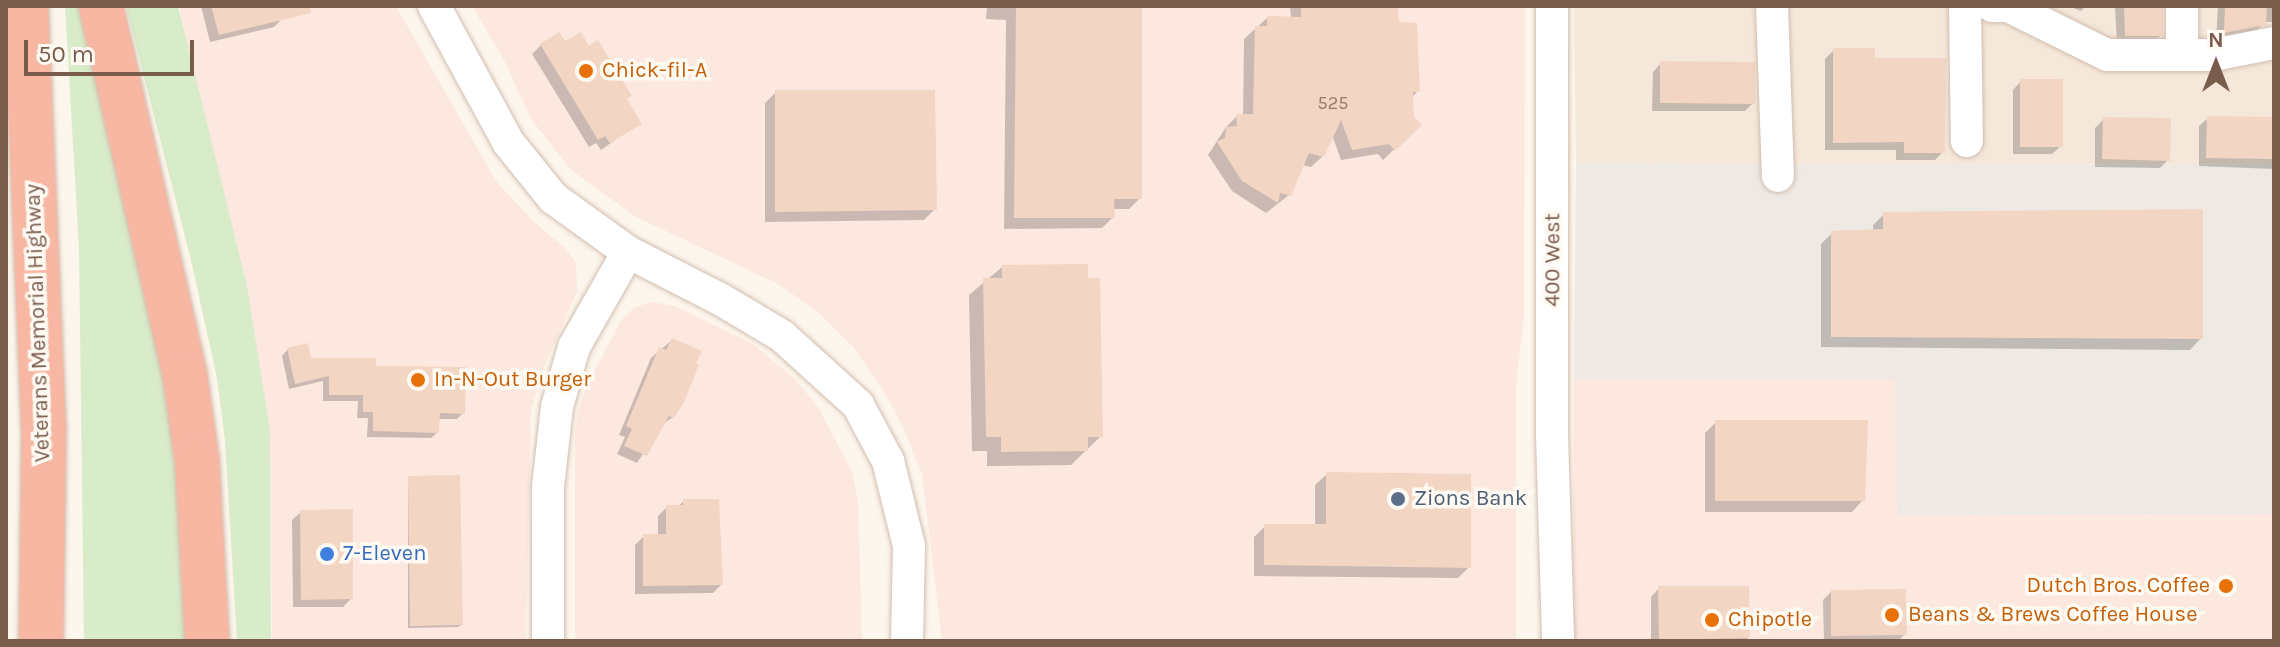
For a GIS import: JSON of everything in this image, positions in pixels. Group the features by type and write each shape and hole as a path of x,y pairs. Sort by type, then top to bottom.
{"highway":[{"name":"Veterans Memorial Highway","path":"26,6 44,427 41,641"},
{"path":"101,6 185,376 197,460 207,641"}],"street":[{"path":"434,6 508,142 553,198 628,252 720,299 782,336 858,405 888,461 909,546 907,641"},
{"name":"400 West","path":"1552,6 1558,641"},
{"path":"1772,6 1778,176"},
{"path":"1965,6 1967,141"},
{"path":"1992,6 2008,6 2107,55 2213,55 2274,43"},
{"path":"2182,6 2182,55"},
{"path":"548,641 548,487 557,407 574,347 628,252"}],"shaded area":[{"path":"179,6 396,6 496,181 532,220 567,250 576,263 577,292 544,367 531,410 526,641 272,641 270,440"},
{"path":"472,6 1525,6 1524,315 1516,387 1516,641 942,641 922,474 903,427 880,385 853,347 819,313 778,284 636,217 571,170 531,119 503,58"},
{"path":"1574,6 2274,6 2274,165 1576,163"},
{"path":"1576,163 2274,165 2274,514 1897,515 1895,379 1574,379"},
{"path":"651,302 675,306 753,344 795,379 818,407 852,472 858,501 862,641 575,641 575,434 578,411 588,383 622,319 635,307"},
{"path":"1574,379 1896,379 1897,515 2274,514 2274,641 1573,641"}],"green space":[{"path":"65,6 84,6 179,414 186,641 84,641 79,248"},
{"path":"126,6 178,6 246,281 270,429 271,641 237,641 225,441 217,378 191,260"}],"building":[{"path":"211,6 310,6 311,13 219,35"},
{"path":"1016,6 1142,6 1142,199 1114,199 1115,218 1014,218"},
{"path":"1301,6 1398,6 1399,22 1417,23 1420,92 1413,92 1414,117 1422,125 1395,151 1389,144 1352,150 1341,120 1324,157 1309,153 1291,196 1280,193 1278,203 1242,181 1217,142 1225,138 1226,127 1237,126 1236,114 1253,114 1255,26 1267,26 1267,16 1301,17"},
{"path":"2124,6 2163,6 2163,36 2125,36"},
{"path":"2225,6 2267,6 2266,25 2224,33"},
{"name":"Chick-fil-A","path":"559,32 565,41 581,32 589,46 598,40 632,96 627,99 642,124 610,143 605,136 598,140 540,44"},
{"path":"1833,48 1875,48 1875,58 1946,58 1945,153 1904,153 1904,142 1833,143"},
{"path":"1660,61 1755,62 1755,104 1660,103"},
{"path":"2020,79 2063,79 2063,147 2020,147"},
{"path":"775,90 935,90 937,210 775,212"},
{"path":"2207,116 2274,117 2274,159 2206,158"},
{"path":"2103,117 2171,118 2170,161 2102,159"},
{"path":"2203,209 2203,339 1831,337 1831,231 1883,229 1883,212"},
{"path":"1088,264 1088,278 1100,278 1103,437 1088,437 1088,451 1001,452 1001,437 986,437 983,278 1002,278 1002,265"},
{"path":"672,338 702,351 684,402 674,418 669,416 647,456 624,446 632,429 626,426 659,347 666,350"},
{"path":"308,343 311,358 376,358 376,366 466,367 465,414 440,413 439,433 373,431 373,412 363,412 363,395 329,395 329,376 295,384 287,348"},
{"path":"1715,420 1868,420 1865,501 1715,501"},
{"name":"Zions Bank","path":"1326,472 1471,474 1471,568 1264,565 1264,524 1326,524"},
{"name":"7-Eleven","path":"460,475 463,625 410,626 408,476"},
{"path":"683,499 719,499 723,585 643,586 643,534 666,534 666,505 683,505"},
{"name":"7-Eleven","path":"353,509 353,599 301,600 300,510"},
{"path":"1658,586 1749,586 1750,638 1659,640"},
{"path":"1906,589 1907,635 1831,636 1831,590"}],"place":[{"name":"Chick-fil-A","path":"586,71"},
{"name":"In-N-Out Burger","path":"418,380"},
{"name":"Zions Bank","path":"1398,499"},
{"name":"7-Eleven","path":"327,554"},
{"name":"Dutch Bros. Coffee","path":"2226,586"},
{"name":"Beans & Brews Coffee House","path":"1892,615"},
{"name":"Chipotle","path":"1712,620"}]}
